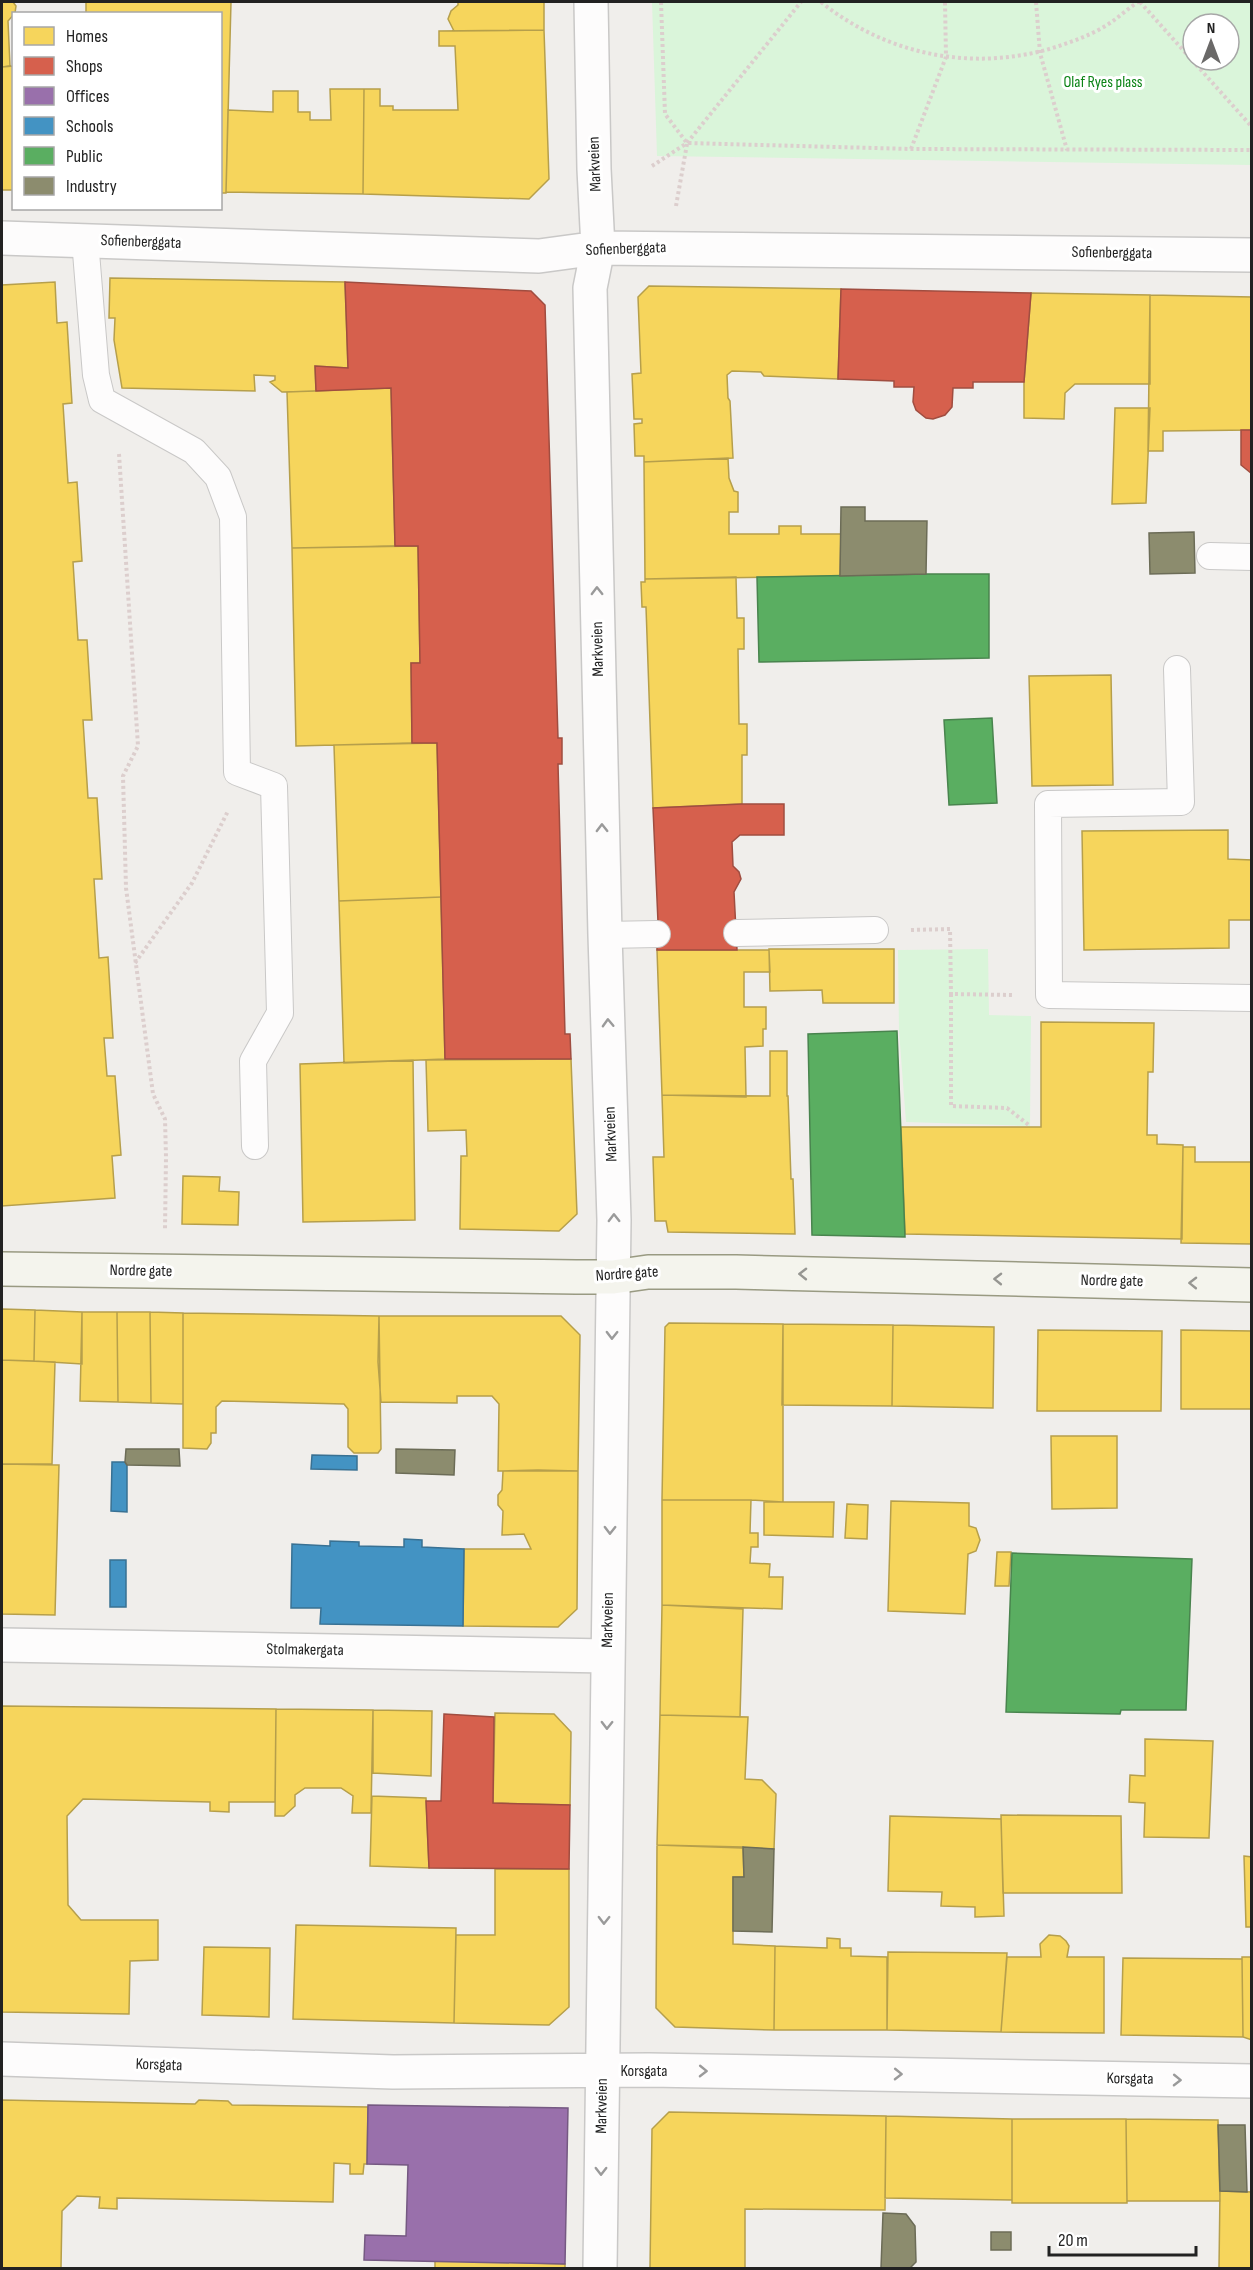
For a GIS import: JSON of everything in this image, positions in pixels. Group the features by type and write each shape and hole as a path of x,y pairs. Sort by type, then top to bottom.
{"street":[{"name":"Markveien","path":"591,2 598,248 590,288 614,1220 600,2268"},
{"name":"Sofienberggata","path":"2,238 539,256 598,248 1251,255"},
{"name":"Nordre gate","path":"2,1269 613,1276 648,1272 725,1272 1251,1285"},
{"name":"Stolmakergata","path":"2,1645 608,1656"},
{"name":"Korsgata","path":"2,2059 393,2072 602,2071 1251,2081"}],"lane":[{"path":"85,240 96,375 102,400 194,451 218,477 233,516 237,772 274,786 280,1013 253,1061 255,1146"},
{"path":"1210,556 1251,557"},
{"path":"1177,669 1181,802 1048,804 1049,995 1251,998"},
{"path":"737,933 875,930"},
{"path":"605,935 657,934"}],"path":[{"path":"661,2 665,114 687,143 676,206"},
{"path":"652,166 687,143 801,2"},
{"path":"821,2 839,16 872,35 908,49 946,57 977,60 1040,52 1086,36 1112,22 1139,2 1251,127"},
{"path":"911,149 946,57 945,2"},
{"path":"1036,2 1040,52 1067,150"},
{"path":"687,143 911,149 1251,150"},
{"path":"117,408 138,746 123,776 126,888 153,1094 165,1119 165,1220"},
{"path":"135,963 192,883 231,804 237,772"},
{"path":"875,930 950,929 951,1106 1007,1108 1030,1126"},
{"path":"951,994 1049,995"}],"green space":[{"name":"Olaf Ryes plass","path":"652,2 1251,2 1251,165 657,156"},
{"path":"988,949 989,1015 1031,1016 1030,1126 906,1122 899,1031 898,950"}],"building: Homes":[{"path":"2,2 13,2 16,6 15,12 12,12 8,21 10,66 2,67"},
{"path":"86,2 231,2 226,193 222,193 222,12 86,12"},
{"path":"458,2 544,2 544,30 454,31 448,19"},
{"path":"544,30 549,179 529,199 363,194 364,89 380,89 380,106 393,106 393,110 458,110 455,46 439,46 439,31"},
{"path":"12,66 12,190 2,190 2,67"},
{"path":"330,89 364,89 363,194 226,192 228,110 273,112 273,91 298,91 298,112 310,112 310,120 331,120"},
{"path":"110,278 345,282 348,368 315,366 316,391 282,392 270,382 275,380 275,376 254,375 255,391 122,388 114,340 115,318 109,318"},
{"path":"55,282 57,323 67,322 72,403 63,404 68,483 77,482 82,561 73,562 78,640 87,640 92,720 83,720 88,798 97,798 102,879 94,879 99,958 108,957 113,1038 104,1038 107,1076 115,1076 121,1155 112,1156 115,1198 2,1206 2,285"},
{"path":"649,286 841,289 838,379 764,376 761,372 732,371 727,375 733,458 644,462 644,456 635,456 634,424 642,423 642,419 634,419 632,374 641,373 638,297"},
{"path":"1031,293 1150,295 1150,384 1075,384 1065,393 1064,419 1024,418 1024,382"},
{"path":"1150,295 1252,297 1252,430 1163,431 1163,451 1148,451"},
{"path":"391,388 395,546 292,548 287,392"},
{"path":"1115,408 1150,408 1146,503 1112,504"},
{"path":"728,458 729,478 734,491 738,492 738,512 729,512 729,534 779,534 779,526 801,526 801,534 841,534 840,576 645,579 644,462"},
{"path":"418,546 420,663 411,663 412,743 296,746 292,548"},
{"path":"736,577 737,618 744,618 744,649 738,649 739,724 747,724 747,755 742,755 742,804 653,808 646,607 642,607 641,582 645,582 645,579"},
{"path":"1111,675 1113,785 1032,786 1029,676"},
{"path":"437,743 441,897 339,901 334,745"},
{"path":"1228,830 1228,859 1252,860 1252,920 1229,920 1229,948 1084,950 1082,831"},
{"path":"441,897 445,1059 344,1063 339,901"},
{"path":"769,949 894,949 894,1003 823,1003 822,990 770,991"},
{"path":"657,950 769,950 770,972 744,972 744,1007 766,1007 763,1046 745,1047 746,1097 662,1095"},
{"path":"1041,1022 1154,1023 1153,1072 1148,1072 1147,1135 1157,1135 1157,1144 1183,1145 1182,1239 905,1234 901,1127 1041,1127"},
{"path":"770,1051 787,1051 787,1096 795,1234 668,1232 666,1221 655,1221 653,1157 664,1157 662,1095 770,1096"},
{"path":"571,1059 577,1214 559,1231 460,1229 461,1156 467,1156 466,1130 428,1131 426,1060"},
{"path":"413,1060 415,1220 303,1222 300,1064"},
{"path":"1183,1147 1195,1147 1195,1162 1252,1162 1252,1244 1181,1243"},
{"path":"183,1176 220,1177 219,1191 239,1192 238,1225 182,1224"},
{"path":"2,1309 35,1310 34,1361 2,1360"},
{"path":"35,1310 82,1312 82,1364 34,1361"},
{"path":"82,1312 117,1312 118,1402 80,1401"},
{"path":"117,1312 150,1312 151,1403 118,1402"},
{"path":"150,1312 183,1313 183,1404 151,1403"},
{"path":"183,1313 379,1316 381,1449 378,1453 354,1453 348,1447 348,1409 344,1404 222,1401 216,1407 216,1433 211,1433 211,1443 207,1449 183,1448"},
{"path":"379,1316 561,1316 580,1335 578,1471 498,1471 499,1404 492,1396 457,1396 457,1403 381,1402 378,1362"},
{"path":"669,1323 783,1324 783,1502 662,1500 665,1327"},
{"path":"783,1324 893,1325 892,1406 782,1405"},
{"path":"893,1325 994,1327 993,1408 892,1406"},
{"path":"1038,1330 1162,1331 1161,1411 1037,1411"},
{"path":"1181,1330 1252,1331 1252,1409 1181,1409"},
{"path":"2,1360 55,1362 52,1464 2,1464"},
{"path":"1051,1436 1117,1436 1117,1508 1052,1509"},
{"path":"2,1464 59,1465 55,1615 2,1614"},
{"path":"503,1471 578,1471 577,1609 558,1627 463,1626 464,1549 531,1549 524,1534 502,1535 503,1511 498,1505 498,1495 502,1490"},
{"path":"662,1500 751,1500 750,1533 758,1533 758,1547 751,1547 750,1563 770,1564 769,1577 783,1577 782,1609 662,1605"},
{"path":"891,1501 969,1503 969,1526 976,1528 980,1540 976,1551 968,1554 965,1614 888,1611"},
{"path":"764,1502 834,1502 833,1537 764,1535"},
{"path":"847,1504 868,1505 867,1539 845,1538"},
{"path":"997,1552 1011,1552 1009,1586 995,1586"},
{"path":"662,1605 743,1609 740,1717 660,1715"},
{"path":"2,1706 276,1709 275,1802 229,1802 229,1812 210,1811 210,1802 83,1799 67,1816 68,1905 81,1920 158,1920 158,1960 130,1961 129,2014 2,2012"},
{"path":"276,1709 373,1710 371,1813 352,1813 353,1796 341,1788 305,1788 295,1795 295,1806 284,1816 275,1816"},
{"path":"373,1710 432,1711 431,1776 373,1773"},
{"path":"495,1713 554,1714 571,1732 570,1805 493,1803"},
{"path":"660,1715 748,1717 745,1779 762,1780 776,1794 774,1849 657,1845"},
{"path":"1145,1739 1213,1741 1209,1838 1144,1837 1145,1803 1129,1802 1130,1775 1145,1776"},
{"path":"372,1796 426,1798 429,1868 370,1866"},
{"path":"1001,1815 1121,1816 1122,1893 1003,1893"},
{"path":"890,1816 1001,1819 1004,1916 975,1917 975,1907 941,1906 942,1892 888,1891"},
{"path":"657,1845 743,1847 744,1877 733,1877 733,1944 775,1946 774,2030 675,2027 656,2008"},
{"path":"1244,1856 1252,1857 1252,1927 1246,1927"},
{"path":"495,1869 569,1869 569,2007 549,2025 454,2023 456,1935 495,1935"},
{"path":"296,1925 456,1928 454,2023 293,2019"},
{"path":"1049,1935 1060,1936 1066,1941 1069,1946 1067,1957 1104,1957 1104,2033 1001,2032 1007,1957 1041,1957 1040,1944"},
{"path":"827,1938 840,1939 840,1948 851,1948 851,1956 887,1957 887,2030 774,2030 775,1946 827,1948"},
{"path":"204,1947 270,1948 269,2017 202,2015"},
{"path":"888,1952 1007,1953 1001,2032 887,2030"},
{"path":"1242,1957 1252,1957 1252,2040 1243,2037"},
{"path":"1123,1958 1242,1959 1243,2037 1121,2035"},
{"path":"2,2100 195,2104 199,2100 228,2101 232,2105 368,2107 367,2164 364,2164 363,2174 350,2174 350,2164 334,2163 333,2202 117,2198 117,2209 99,2208 100,2197 77,2196 62,2211 61,2268 2,2268"},
{"path":"669,2112 886,2116 885,2210 745,2209 745,2268 650,2268 652,2129"},
{"path":"886,2116 1012,2119 1012,2200 885,2198"},
{"path":"1012,2119 1126,2119 1127,2203 1012,2203"},
{"path":"1126,2119 1218,2120 1220,2201 1127,2201"},
{"path":"1220,2191 1252,2192 1252,2268 1219,2268"},
{"path":"435,2260 565,2264 565,2268 435,2268"}],"building: Shops":[{"path":"345,282 531,291 545,305 558,738 562,738 562,764 558,764 565,1034 570,1034 571,1059 445,1059 437,743 412,743 411,663 420,663 418,546 395,546 391,388 316,391 315,366 348,368"},
{"path":"841,289 1031,293 1024,382 973,382 973,388 953,388 952,407 945,415 933,419 926,418 916,410 913,402 914,387 894,387 894,381 838,379"},
{"path":"1241,430 1252,430 1252,474 1241,465"},
{"path":"784,804 784,835 740,835 732,842 733,866 739,872 741,879 734,892 737,950 657,950 653,808"},
{"path":"444,1714 494,1717 493,1803 570,1805 569,1869 429,1868 426,1801 441,1801"}],"building: Offices":[{"path":"368,2105 568,2108 565,2264 364,2260 365,2235 406,2236 408,2165 367,2164"}],"building: Schools":[{"path":"312,1455 357,1456 357,1470 311,1469"},
{"path":"112,1462 125,1462 127,1465 127,1512 111,1511"},
{"path":"404,1539 422,1540 422,1547 464,1549 463,1626 320,1624 321,1608 291,1608 292,1544 330,1546 330,1541 359,1542 359,1546 404,1547"},
{"path":"110,1560 126,1560 126,1607 110,1607"}],"building: Public":[{"path":"989,574 989,658 759,662 757,577"},
{"path":"992,718 997,803 949,805 944,720"},
{"path":"897,1031 905,1237 812,1235 808,1034"},
{"path":"1012,1553 1192,1559 1186,1710 1121,1710 1120,1714 1006,1712"}],"building: Industry":[{"path":"841,507 865,507 865,521 927,521 926,574 840,576"},
{"path":"1194,532 1195,573 1150,574 1149,533"},
{"path":"126,1449 179,1449 180,1466 127,1465 125,1462"},
{"path":"396,1449 455,1450 454,1475 396,1473"},
{"path":"743,1847 774,1849 772,1932 733,1931 733,1877 744,1877"},
{"path":"1218,2125 1245,2125 1247,2192 1220,2191"},
{"path":"883,2213 906,2214 915,2226 916,2262 910,2268 881,2268"},
{"path":"991,2232 1011,2232 1011,2250 991,2250"}]}
